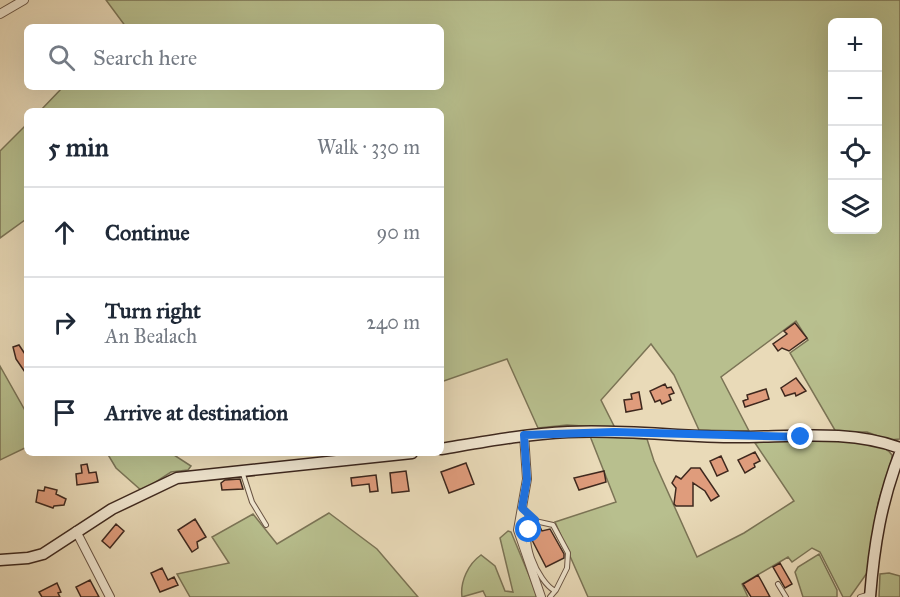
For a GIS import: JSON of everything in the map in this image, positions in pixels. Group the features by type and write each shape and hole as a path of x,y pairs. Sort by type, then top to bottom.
{"street":[{"path":"0,14 24,0"},
{"path":"444,448 524,435 614,432 725,437 865,437 900,448"},
{"path":"524,435 527,479 518,530 541,597"},
{"path":"867,596 877,530 890,479 900,453"},
{"path":"0,560 37,556 76,531 166,482 187,476 384,456"},
{"path":"76,531 110,597"}],"lane":[{"path":"242,471 252,502 266,525"},
{"path":"522,508 535,520 553,525 568,553 567,568 550,597"},
{"path":"535,520 529,530 528,542 542,582 555,591"},
{"path":"778,584 786,597"}],"green space":[{"path":"106,0 900,0 900,439 889,440 867,432 836,432 790,353 808,340 796,321 721,377 749,431 699,430 674,375 651,344 601,400 615,428 567,425 538,428 507,359 444,381 444,108 43,108 60,90 444,90 444,24 124,24"},
{"path":"24,127 24,221 0,238 0,151"},
{"path":"0,366 24,409 24,448 0,460"},
{"path":"590,436 647,439 654,461 697,557 744,533 794,501 755,443 828,439 868,443 883,448 892,455 892,459 878,503 867,573 850,597 843,597 820,552 812,548 792,562 788,557 742,584 748,597 588,597 555,522 616,502"},
{"path":"109,456 176,456 191,466 188,470 171,472 142,491 116,468"},
{"path":"329,513 377,549 418,597 190,597 177,574 229,563 212,537 253,514 277,544"},
{"path":"508,531 511,532 538,597 486,597 483,591 462,597 462,585 466,574 472,563 481,555 495,566 505,591 513,592 500,538"},
{"path":"819,554 837,590 837,597 803,597 795,572 798,567"},
{"path":"889,573 900,576 900,597 879,597 880,574"}],"building":[{"path":"795,323 807,338 789,351 782,348 778,351 773,344 787,334 784,331"},
{"path":"19,345 24,352 24,371 16,359 13,347"},
{"path":"796,378 806,391 796,396 795,393 785,396 781,388"},
{"path":"665,384 667,388 671,387 674,393 669,395 671,400 662,404 660,400 655,402 650,391"},
{"path":"766,389 769,399 745,407 743,401 748,399 747,395"},
{"path":"639,392 642,409 626,412 624,400 632,399 631,394"},
{"path":"755,452 760,461 745,473 738,460"},
{"path":"721,456 728,471 717,476 710,461"},
{"path":"466,463 474,484 449,493 441,472"},
{"path":"87,464 89,473 96,472 98,482 77,485 76,474 82,473 81,465"},
{"path":"691,468 700,468 719,496 711,501 705,491 693,483 693,506 676,506 674,504 676,488 672,483 676,476 681,479"},
{"path":"406,471 409,491 392,493 390,473"},
{"path":"604,471 606,482 579,490 574,478"},
{"path":"376,475 378,491 370,492 369,484 352,486 351,478"},
{"path":"240,479 243,489 222,490 221,483 225,480"},
{"path":"45,487 57,490 56,494 66,499 64,505 53,508 36,502 38,490 44,491"},
{"path":"195,519 206,537 197,542 198,548 192,552 178,530"},
{"path":"116,524 124,531 110,548 102,541"},
{"path":"540,527 542,531 550,529 564,554 564,558 546,567 532,540 534,530"},
{"path":"780,563 792,584 785,588 773,567"},
{"path":"162,568 168,580 174,577 178,585 160,592 151,573"},
{"path":"758,575 770,597 751,597 743,584"},
{"path":"90,580 99,597 81,597 76,587"},
{"path":"57,583 61,592 58,593 60,597 42,597 39,592"}],"route":[{"path":"529,530 535,520 522,508 527,479 524,435 614,432 725,437 801,437"}]}
